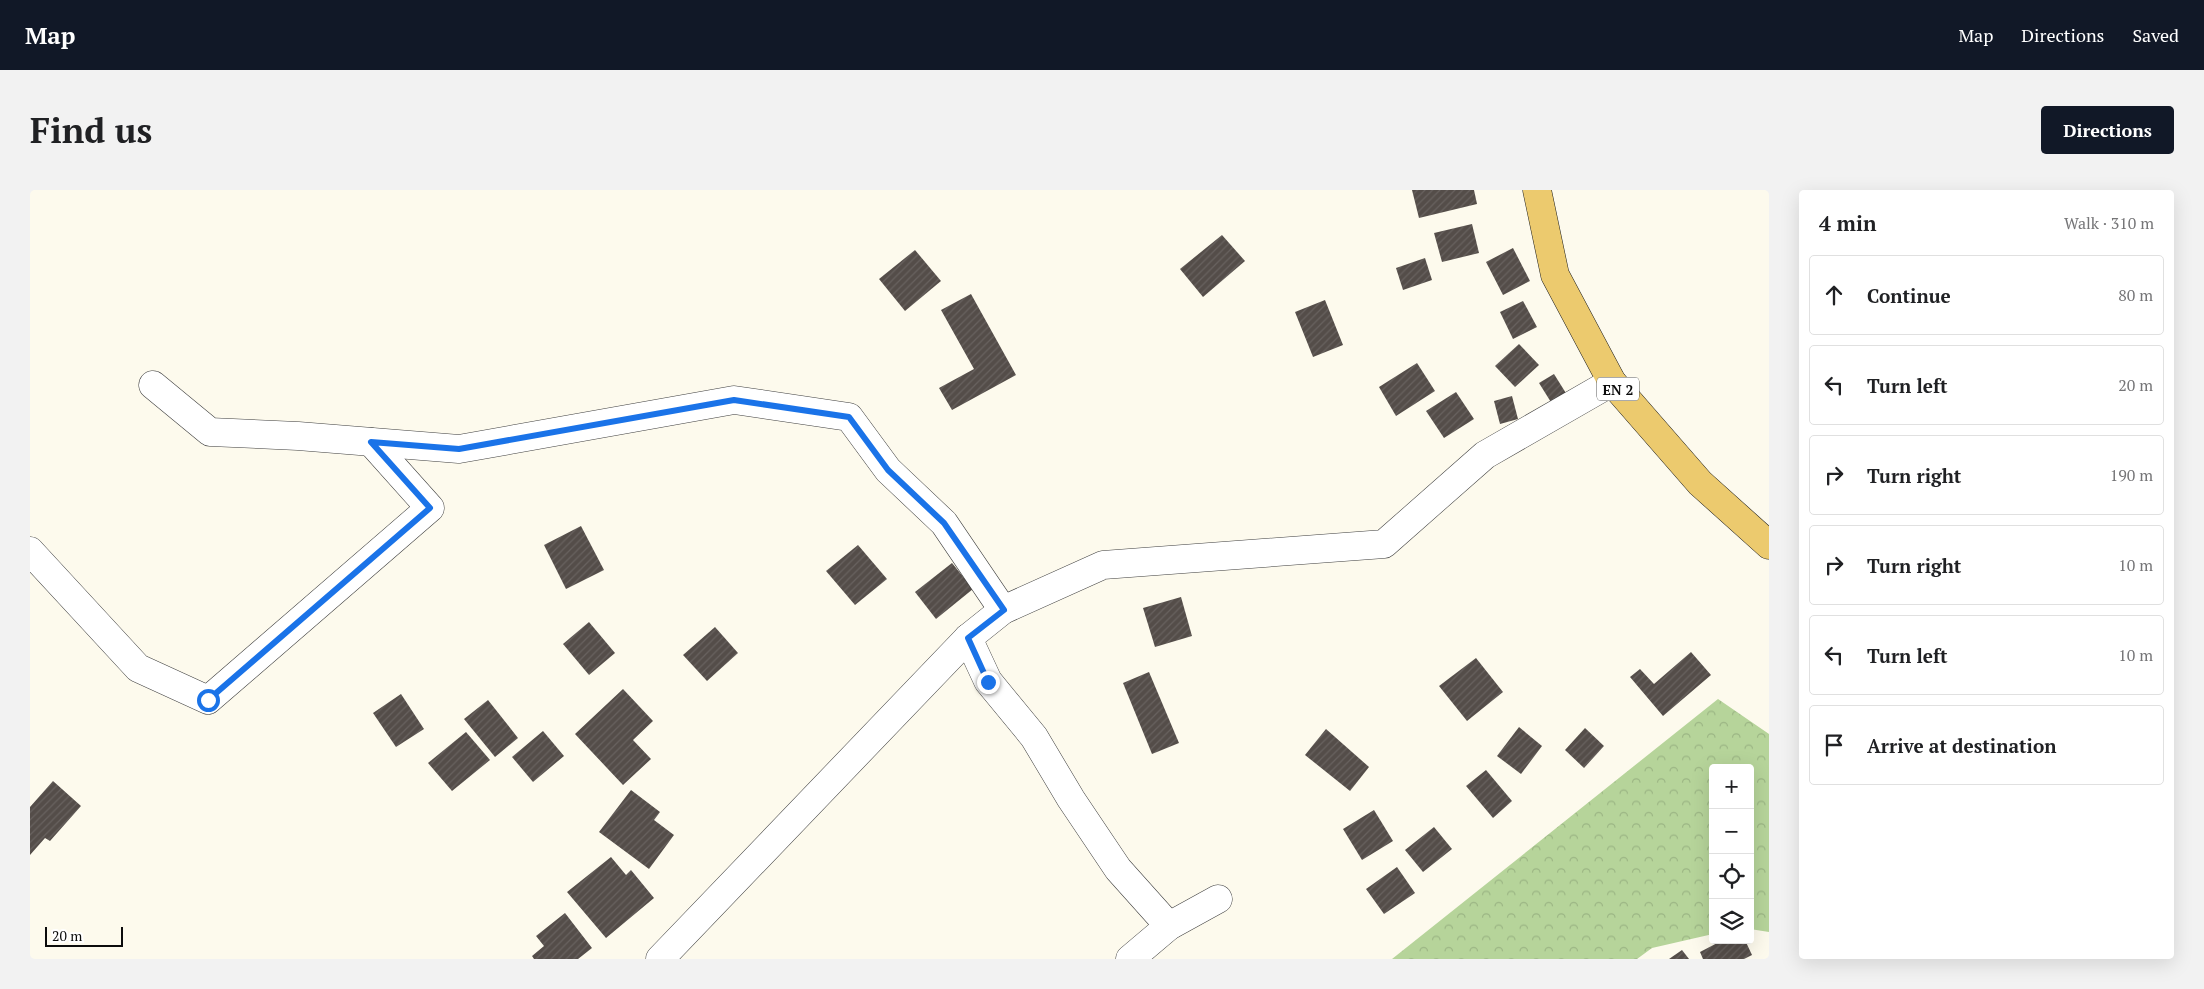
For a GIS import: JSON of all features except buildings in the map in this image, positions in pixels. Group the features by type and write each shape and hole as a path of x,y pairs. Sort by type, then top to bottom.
{"main road":[{"name":"EN 2","path":"1537,190 1555,274 1612,382 1700,483 1769,546"}],"street":[{"path":"660,959 968,638 1004,610 1103,565 1384,544 1485,456 1612,382"},
{"path":"153,384 210,432 459,449 734,400 849,417 888,470 944,523 1004,610"},
{"path":"30,552 138,668 208,700 430,508 371,442"},
{"path":"968,638 988,682 1034,737 1071,799 1118,869 1169,926"},
{"path":"1130,959 1169,926 1218,899"}],"green space":[{"path":"1718,699 1769,734 1769,932 1754,930 1754,764 1709,764 1709,935 1652,948 1637,959 1392,959"}],"route":[{"path":"208,700 430,508 371,442 459,449 734,400 849,417 888,470 944,523 1004,610 968,638 988,682"}]}
